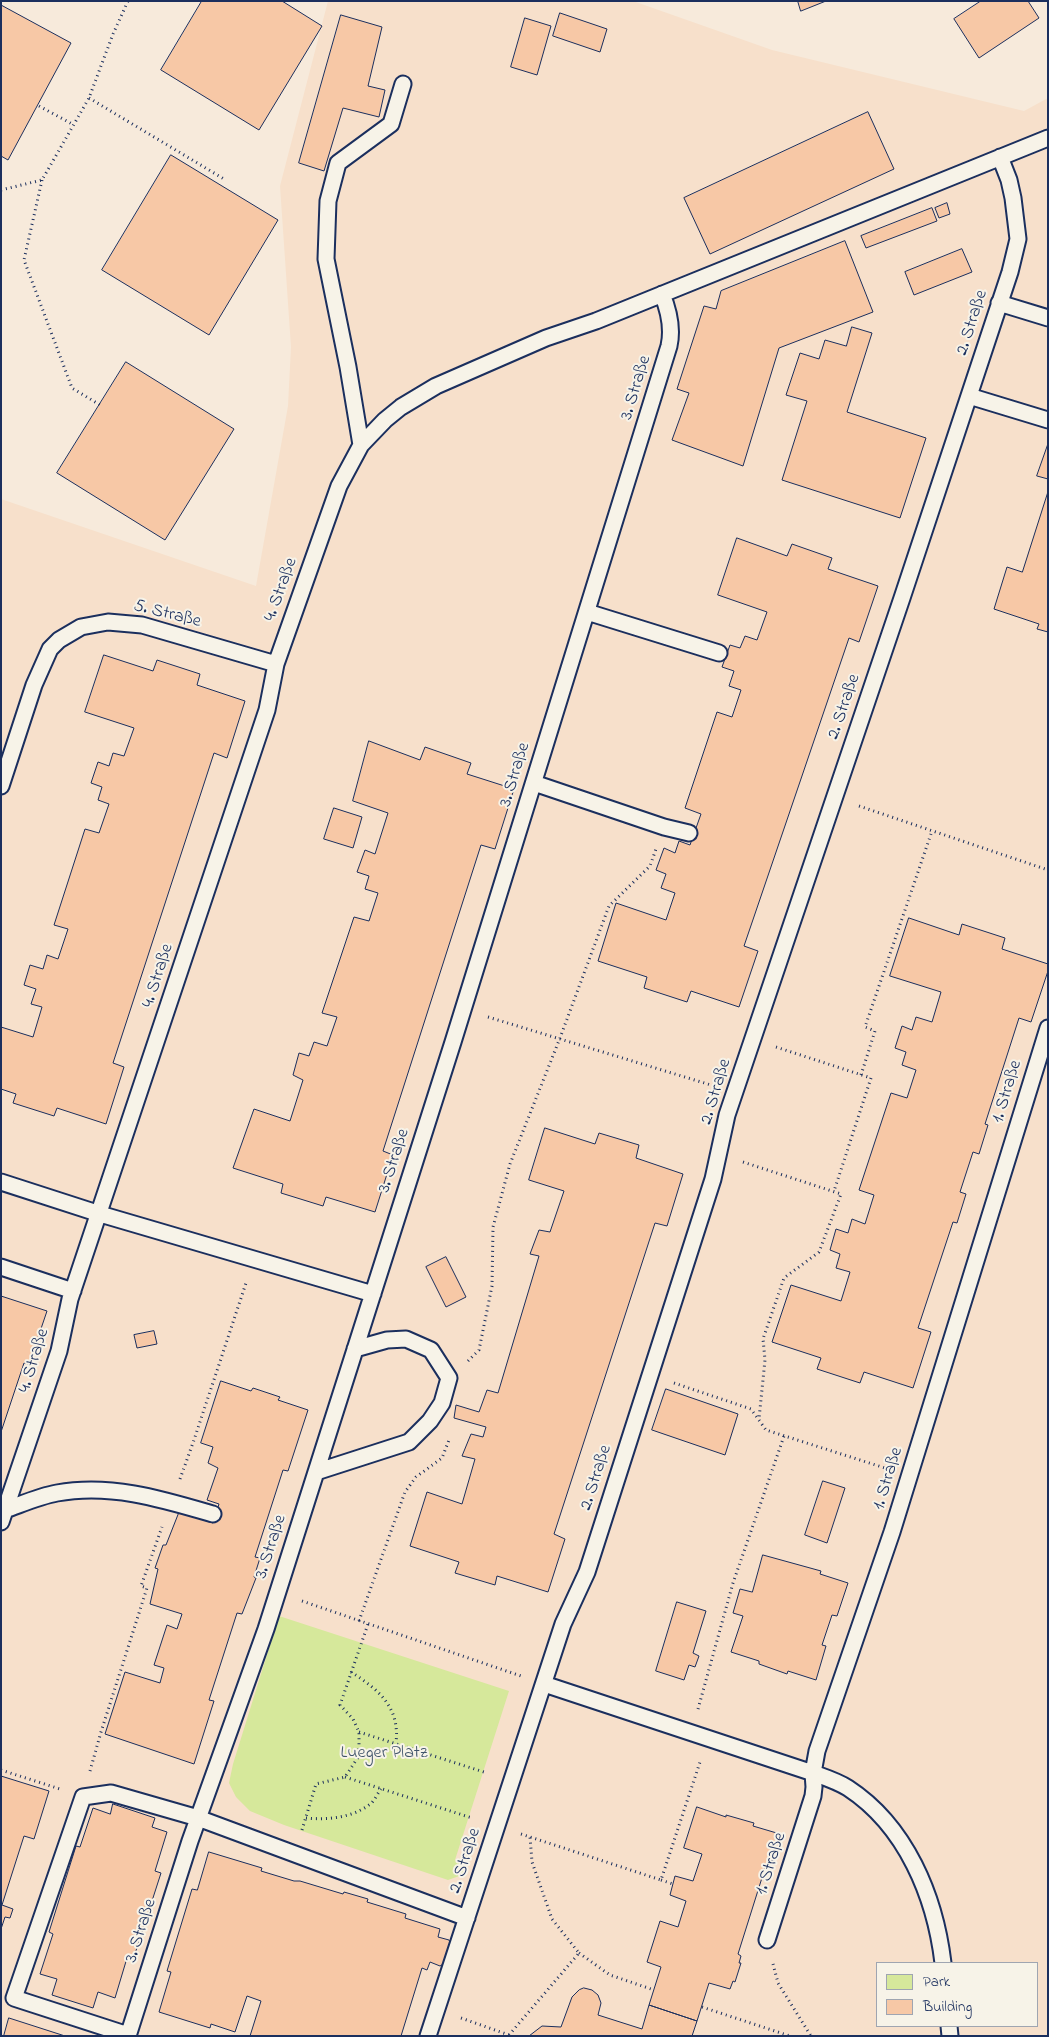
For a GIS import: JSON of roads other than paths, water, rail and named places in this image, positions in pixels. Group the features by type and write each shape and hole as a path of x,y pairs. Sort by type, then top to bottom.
{"lane":[{"path":"361,446 348,366 326,259 328,201 338,163 392,124 403,84"},
{"name":"4. Straße","path":"3,1516 59,1351 73,1291 267,710 276,664 339,486 348,466 361,446 375,430 396,412 436,386 546,338 596,321 1048,138"},
{"name":"2. Straße","path":"428,2036 562,1624 586,1572 713,1179 727,1115 999,304 1018,239 1009,180 1000,157"},
{"name":"3. Straße","path":"128,2035 198,1818 277,1593 316,1472 463,1010 669,346 672,328 662,294"},
{"path":"999,304 1048,318"},
{"path":"969,396 1048,420"},
{"path":"587,612 719,652"},
{"name":"5. Straße","path":"1,786 34,686 50,649 59,640 81,627 108,622 142,624 276,664"},
{"path":"534,783 664,827 689,833"},
{"name":"1. Straße","path":"767,1940 813,1796 813,1773 817,1751 910,1476 1048,1028"},
{"path":"1,1182 100,1214 373,1294"},
{"path":"1,1267 73,1291"},
{"path":"316,1472 410,1442 430,1421 442,1404 449,1378 431,1350 406,1339 387,1340 355,1349"},
{"path":"3,1516 56,1493 92,1489 130,1493 213,1514"},
{"path":"544,1684 813,1773 833,1781 857,1795 878,1812 898,1835 919,1875 929,1901 943,1962"},
{"path":"128,2035 14,1998 83,1797 110,1793 198,1818 467,1918"}],"park label":[{"name":"Lueger Platz","path":"384,1754"}]}
